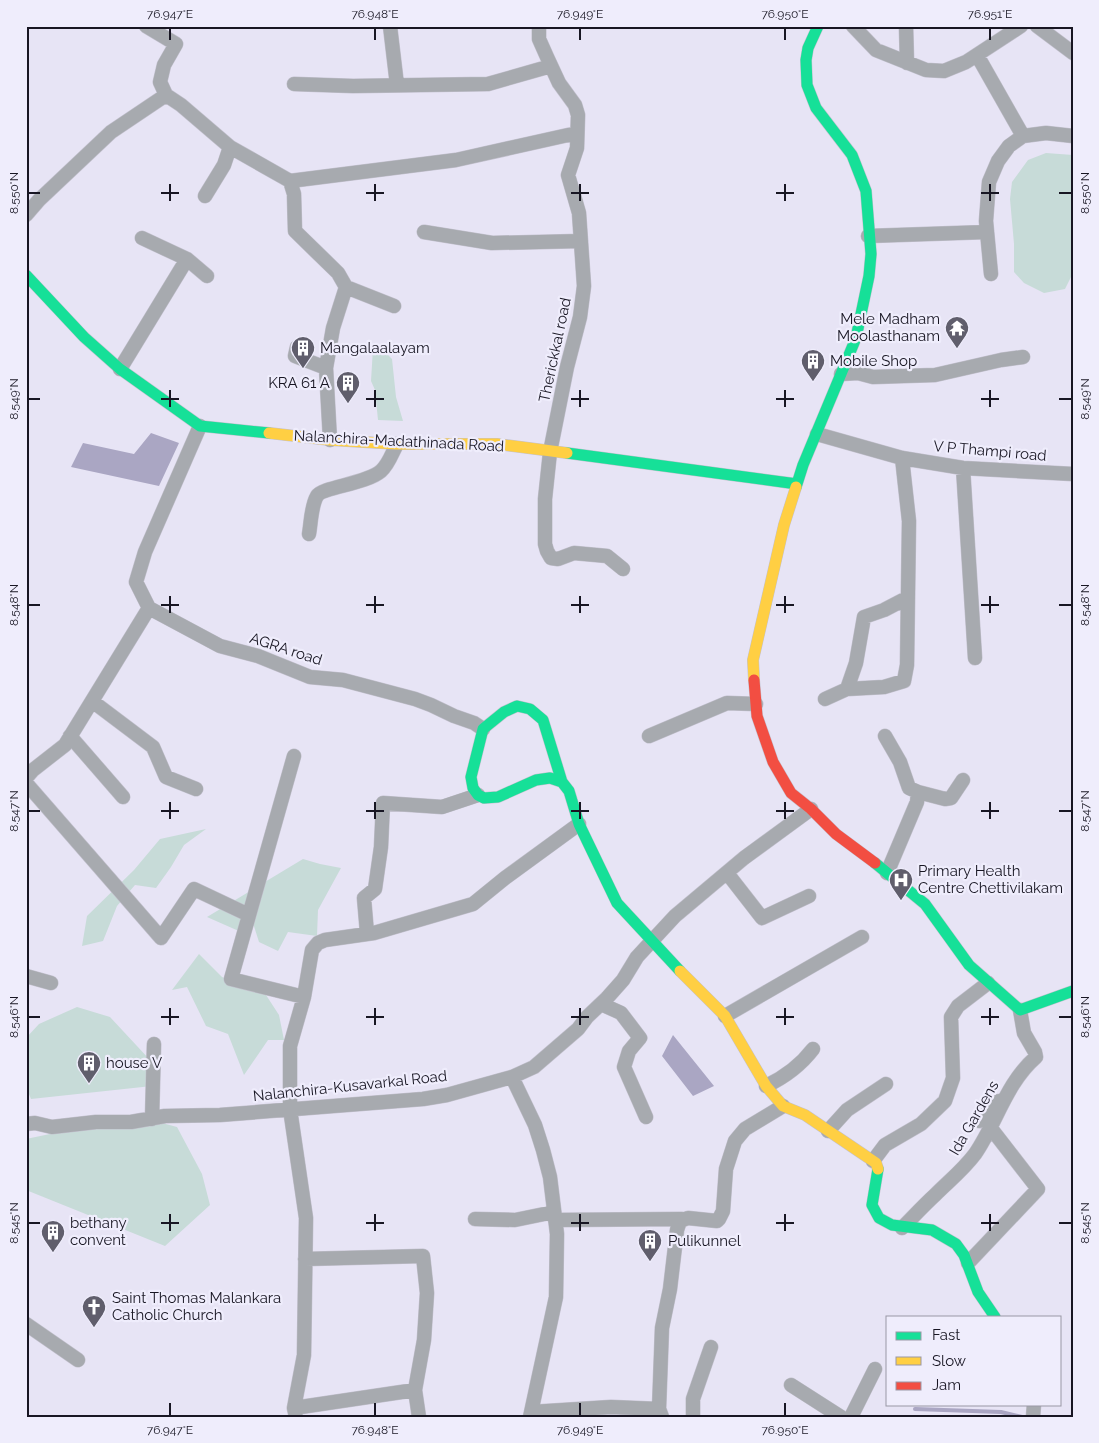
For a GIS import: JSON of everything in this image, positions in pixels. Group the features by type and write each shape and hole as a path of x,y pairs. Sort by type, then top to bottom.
{"street":[{"path":"146,26 176,44 164,65 160,82 166,95 181,105 230,147 290,181 456,160 577,133"},
{"path":"390,26 397,85"},
{"name":"Therickkal road","path":"540,26 540,39 551,66 578,115 577,148 568,175 579,213 584,286 580,317 567,367 550,452 545,499 545,544 551,558 558,559 574,553 607,556 623,569"},
{"path":"818,26 810,39 808,48 806,60 807,85 816,108 852,155 856,164 866,192 868,236 871,254 869,276 856,338 818,434 803,465 784,525 753,660 757,716 773,762 791,793 810,808 836,834 925,904 969,966 988,983 1020,1010 1073,991"},
{"path":"853,26 876,50 926,70 944,71 966,62 1021,26"},
{"path":"906,26 907,63"},
{"path":"1037,26 1073,53"},
{"path":"977,55 1022,136"},
{"path":"294,84 353,86 488,84 551,66"},
{"path":"26,215 39,200 111,132 166,95"},
{"path":"991,274 986,220 989,182 998,161 1009,146 1022,136 1046,133 1073,136"},
{"path":"205,196 224,165 230,147"},
{"path":"290,181 294,194 295,231 338,273 346,287 394,306"},
{"path":"424,232 492,243 581,241"},
{"path":"868,236 987,232"},
{"path":"142,238 187,259 207,276"},
{"path":"120,369 187,259"},
{"name":"Nalanchira-Madathinada Road","path":"26,276 84,337 120,369 200,426 330,440 397,444 497,444 797,484"},
{"path":"330,440 326,368 333,328 346,287"},
{"path":"296,347 295,356 326,368"},
{"path":"841,374 858,373 873,377 935,375 1001,360 1023,358"},
{"path":"26,778 33,770 66,745 149,608 136,582 145,552 200,426"},
{"name":"V P Thampi road","path":"818,434 902,458 963,468 1073,474"},
{"path":"310,534 318,494 324,490 363,481 383,470 397,444"},
{"path":"826,699 847,689 884,687 904,682 907,665 909,521 902,458"},
{"path":"963,468 975,658"},
{"path":"847,689 856,662 864,617 884,610 907,598"},
{"name":"AGRA road","path":"149,608 220,646 258,656 310,676 343,680 415,699 474,723 483,729"},
{"path":"92,701 154,746 166,777 196,789"},
{"path":"649,736 728,703 756,704"},
{"path":"562,782 550,778 536,780 498,797 484,798 478,794 473,788 471,777 483,729 504,712 517,706 530,709 543,720 562,782 569,791 579,824 617,903 651,941 725,1016 766,1086 783,1106 805,1115 873,1161 877,1169 872,1207 877,1215 887,1224 902,1228 928,1229 961,1246 976,1289 994,1316"},
{"path":"70,736 123,797"},
{"path":"885,736 900,762 909,788 945,800 951,798 964,780"},
{"path":"294,756 231,980 304,997"},
{"path":"26,783 161,938 194,889 249,916"},
{"path":"887,873 917,802 918,792"},
{"path":"368,933 364,898 375,890 381,847 383,803 442,807 478,794"},
{"name":"Nalanchira-Kusavarkal Road","path":"26,1124 35,1123 52,1127 96,1122 131,1122 165,1116 220,1115 424,1098 447,1095 512,1077 534,1067 578,1029 623,980 637,957 675,916 744,858 810,808"},
{"path":"415,1390 295,1412 304,1355 306,1218 290,1109 290,1046 304,997 312,950 318,943 325,940 368,933 474,904 505,878 579,824"},
{"path":"727,873 762,918 809,896"},
{"path":"725,1016 862,937"},
{"path":"26,976 51,983"},
{"path":"873,1161 885,1145 921,1124 945,1101 953,1078 951,1017 958,1006 988,983"},
{"path":"601,1004 621,1013 640,1038 629,1051 624,1067 646,1117"},
{"name":"Ida Gardens","path":"902,1228 935,1194 962,1170 985,1138 985,1124 1023,1070 1036,1057 1024,1033 1020,1010"},
{"path":"152,1118 154,1044"},
{"path":"766,1086 780,1079 802,1063 813,1049"},
{"path":"512,1077 535,1125 543,1150 550,1177 557,1234 556,1298 531,1414 612,1407 661,1413 662,1328 670,1289 677,1230 682,1219"},
{"path":"828,1132 847,1110 886,1084"},
{"path":"475,1219 515,1220 555,1216 692,1218 717,1221 723,1211 726,1169 735,1141 744,1129 783,1106"},
{"path":"968,1263 1038,1189 985,1124"},
{"path":"305,1259 423,1256 427,1293 424,1340 415,1390 419,1417"},
{"path":"26,1324 78,1360"},
{"path":"693,1417 694,1399 712,1347"},
{"path":"851,1417 875,1369"},
{"path":"791,1386 841,1417"}],"shaded area":[{"path":"1046,153 1073,155 1073,273 1065,289 1044,293 1024,283 1014,272 1014,244 1010,199 1012,182 1028,160"},
{"path":"373,348 381,348 392,359 396,397 403,421 378,420 375,390 371,381"},
{"path":"151,433 179,443 159,486 71,467 83,443 134,454"},
{"path":"206,829 184,845 156,888 135,885 117,906 103,941 82,946 87,916 134,870 160,839"},
{"path":"303,859 341,868 318,910 317,936 288,932 278,951 259,942 252,920 241,932 207,917"},
{"path":"199,954 222,977 266,995 279,1015 284,1040 268,1040 244,1075 228,1034 206,1026 187,987 172,990"},
{"path":"77,1007 110,1017 150,1060 152,1086 31,1099 26,1087 26,1038 39,1024"},
{"path":"673,1035 714,1086 693,1096 662,1056"},
{"path":"136,1116 177,1127 202,1174 210,1205 165,1246 26,1190 26,1139"}],"waterway":[{"path":"915,1409 1001,1412 1022,1417"}],"traffic: fast":[{"path":"796,487 803,465 856,338 869,276 871,254 866,191 852,155 816,108 807,85 806,60 808,48 818,26"},
{"path":"26,275 84,337 120,369 200,426 269,433"},
{"path":"567,453 797,484"},
{"path":"562,782 543,720 530,709 517,706 504,712 483,729 471,777 473,788 478,795 484,798 498,797 536,780 550,778 562,782 569,791 579,824 617,903 680,971"},
{"path":"875,863 925,904 969,965 1020,1010 1073,991"},
{"path":"878,1169 872,1205 879,1218 892,1225 932,1230 956,1244 964,1255 978,1292 994,1316"}],"traffic: slow":[{"path":"269,433 330,440 397,444 497,444 567,453"},
{"path":"754,680 753,660 784,525 796,487"},
{"path":"680,971 725,1016 766,1086 783,1106 805,1115 876,1163 878,1169"}],"traffic: jam":[{"path":"754,680 757,716 773,762 791,793 811,809 836,834 875,863"}],"place":[{"name":"Mele Madham Moolasthanam","path":"957,349"},
{"name":"Mangalaalayam","path":"303,369"},
{"name":"Mobile Shop","path":"813,382"},
{"name":"KRA 61 A","path":"348,404"},
{"name":"Primary Health Centre Chettivilakam","path":"901,901"},
{"name":"house V","path":"89,1084"},
{"name":"bethany convent","path":"53,1253"},
{"name":"Pulikunnel","path":"650,1262"},
{"name":"Saint Thomas Malankara Catholic Church","path":"94,1328"}]}
